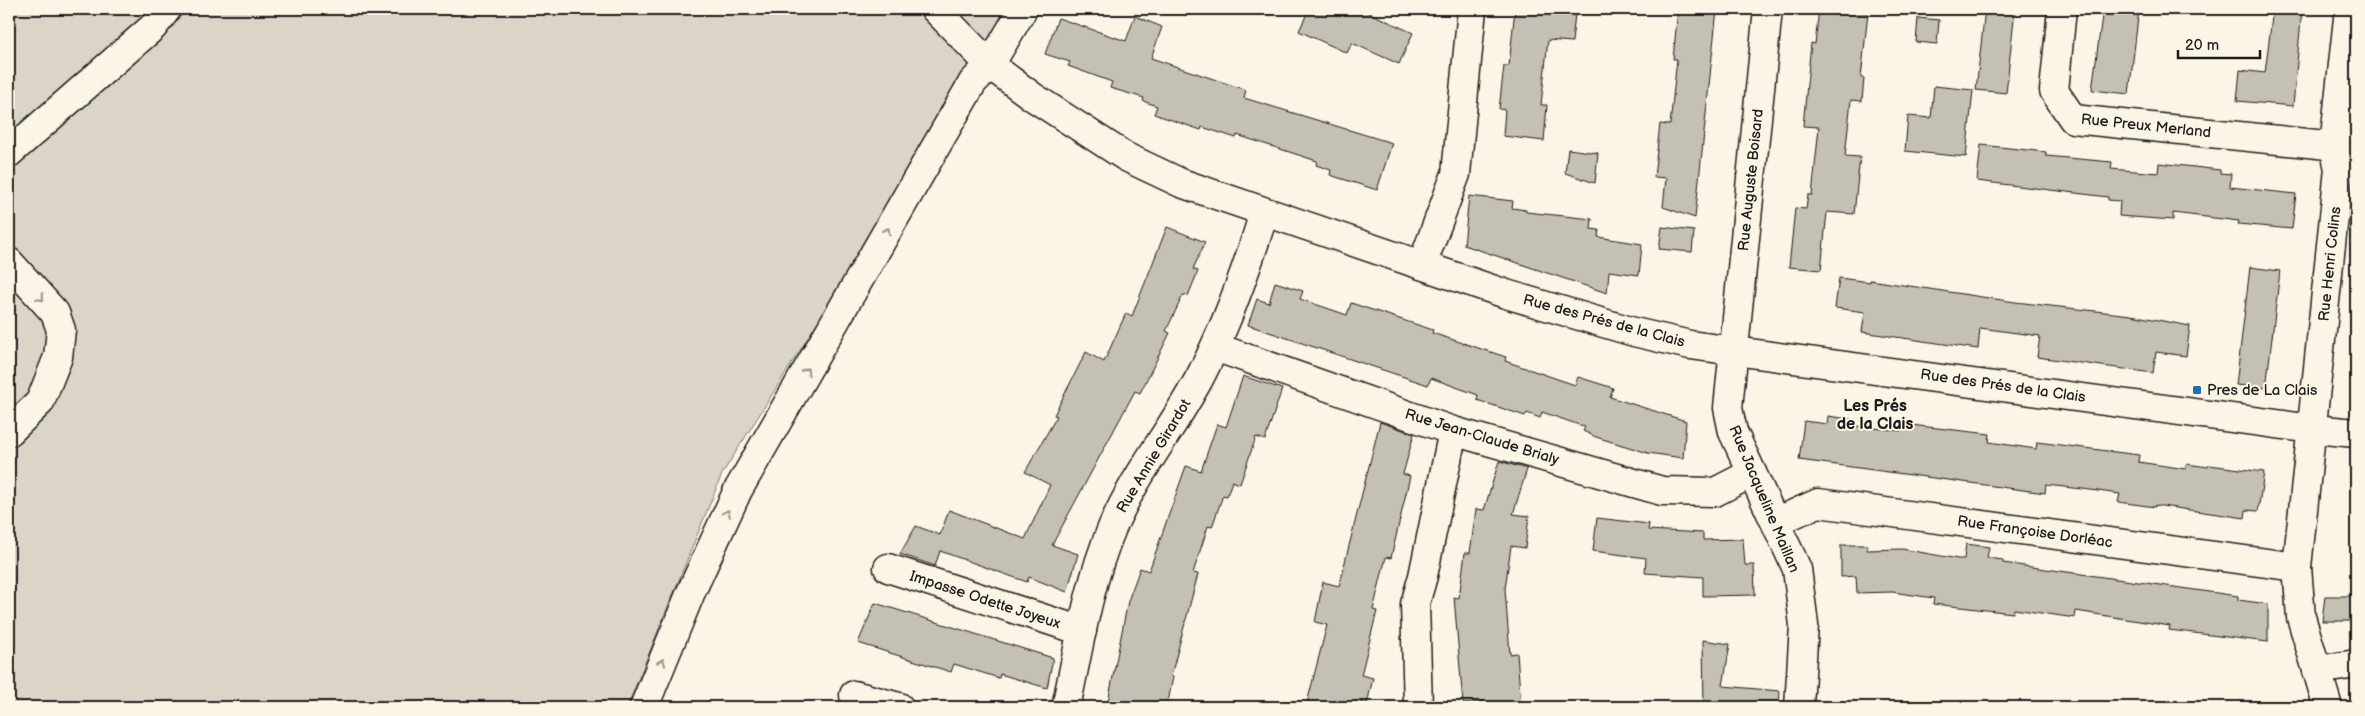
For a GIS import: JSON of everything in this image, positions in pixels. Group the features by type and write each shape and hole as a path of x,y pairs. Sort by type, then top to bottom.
{"street":[{"path":"9,152 146,34 167,9"},
{"name":"Rue des Prés de la Clais","path":"935,9 990,65 1034,97 1126,156 1181,183 1264,213 1506,294 1634,332 1690,345 2313,429 2356,433"},
{"path":"644,707 691,592 738,490 974,82 990,65 1023,9"},
{"path":"1422,265 1456,174 1472,9"},
{"name":"Rue Auguste Boisard","path":"1733,350 1768,9"},
{"name":"Rue Preux Merland","path":"2062,9 2054,91 2073,118 2345,147"},
{"name":"Rue Henri Colins","path":"2328,707 2301,617 2297,567 2339,169 2345,147 2349,9"},
{"name":"Rue Annie Girardot","path":"1066,707 1089,594 1113,527 1142,473 1184,406 1215,347 1238,293 1264,213"},
{"path":"9,262 54,314 61,330 58,357 40,402 9,432"},
{"name":"Rue Jean-Claude Brialy","path":"1215,347 1453,430 1662,490 1715,492 1752,473"},
{"name":"Rue Jacqueline Maillan","path":"1733,350 1728,408 1732,432 1776,522 1797,569 1799,578 1804,624 1799,707"},
{"path":"1418,707 1415,604 1423,576 1453,430"},
{"name":"Rue Françoise Dorléac","path":"1776,522 1818,503 2297,567"},
{"name":"Impasse Odette Joyeux","path":"888,568 1082,631"},
{"path":"2317,670 2356,664"},
{"path":"854,694 899,707"}],"shaded area":[{"path":"9,9 1008,9 970,68 882,220 722,474 627,707 9,707"}],"building":[{"path":"1309,9 1361,9 1413,33 1399,64 1352,43 1347,53 1299,31"},
{"path":"1515,9 1544,9 1575,14 1572,42 1548,40 1541,105 1547,105 1544,141 1503,136 1505,110 1499,109 1504,66 1509,66"},
{"path":"1678,9 1717,9 1695,218 1663,207 1666,178 1654,177 1660,124 1670,125 1677,59 1673,59"},
{"path":"1819,9 1868,13 1861,78 1864,78 1862,101 1851,100 1845,156 1860,157 1854,214 1827,212 1821,270 1789,267 1795,208 1806,209 1808,195 1812,195 1819,127 1803,126 1811,43 1815,44"},
{"path":"1985,9 2015,9 2006,93 1976,90"},
{"path":"2103,9 2139,9 2129,94 2092,90"},
{"path":"2273,9 2302,9 2293,106 2237,101 2240,70 2265,73"},
{"path":"1135,16 1162,27 1151,58 1246,90 1244,98 1392,143 1377,190 1330,175 1331,170 1316,165 1317,161 1237,135 1236,138 1202,127 1201,130 1154,114 1157,106 1143,101 1144,98 1110,88 1112,82 1068,66 1070,62 1045,54 1058,18 1126,41"},
{"path":"1918,18 1939,20 1937,44 1916,42"},
{"path":"1934,86 1973,90 1966,157 1905,151 1908,116 1931,118"},
{"path":"1981,145 2046,152 2046,156 2112,162 2111,169 2158,173 2159,163 2220,170 2220,173 2231,174 2230,187 2296,194 2292,229 2238,224 2239,221 2173,213 2173,220 2119,216 2120,201 2108,200 2108,197 1977,181"},
{"path":"1568,149 1598,153 1595,183 1565,173"},
{"path":"1469,196 1513,201 1512,208 1526,210 1526,212 1592,219 1591,229 1599,230 1598,237 1642,244 1639,275 1609,271 1607,293 1464,245"},
{"path":"1167,227 1205,242 1193,269 1198,271 1188,296 1183,295 1166,331 1170,333 1140,393 1135,391 1052,545 1078,554 1067,592 1029,577 1027,582 940,551 935,566 900,554 916,526 940,535 949,510 1025,539 1050,485 1025,472 1057,416 1054,415 1086,352 1104,362 1126,313 1132,316"},
{"path":"1662,227 1694,231 1692,252 1659,249"},
{"path":"2250,267 2280,271 2266,388 2236,385"},
{"path":"1839,278 1870,282 1870,280 2015,302 2131,315 2190,326 2186,356 2156,352 2153,373 2037,357 2040,336 1980,328 1978,349 1862,332 1865,312 1835,308"},
{"path":"1275,282 1303,291 1300,299 1347,315 1351,303 1433,330 1432,333 1506,357 1505,361 1575,385 1578,377 1613,388 1610,397 1686,421 1683,458 1648,453 1596,437 1583,431 1585,427 1542,412 1540,418 1527,413 1525,416 1477,400 1478,395 1431,378 1428,385 1248,325 1257,299 1269,303"},
{"path":"1243,376 1282,389 1265,440 1256,437 1240,484 1232,481 1227,496 1223,495 1212,527 1208,526 1193,573 1198,574 1171,676 1173,677 1167,707 1123,707 1124,705 1108,702 1128,601 1140,568 1149,571 1186,466 1201,471 1217,424 1226,427"},
{"path":"1828,416 1856,420 1855,426 1901,431 1902,424 1990,434 1989,442 2036,449 2037,442 2139,455 2138,462 2186,469 2187,464 2264,472 2258,511 2246,510 2245,518 2155,505 2155,507 2118,502 2120,494 2083,489 2046,485 2045,493 1799,460 1804,421 1827,424"},
{"path":"1380,422 1414,434 1403,474 1410,476 1391,558 1386,557 1373,610 1377,611 1361,675 1373,678 1367,704 1361,702 1360,707 1306,707 1327,625 1315,622 1323,582 1339,586"},
{"path":"1499,461 1527,469 1513,514 1529,516 1525,548 1511,546 1505,589 1510,654 1517,653 1521,707 1484,707 1483,702 1463,704 1454,597 1459,598 1465,553 1470,553 1476,509 1484,510"},
{"path":"1597,518 1649,524 1648,530 1703,533 1703,540 1743,539 1745,565 1754,565 1755,595 1703,596 1703,577 1645,573 1646,558 1593,551"},
{"path":"1966,544 1989,547 1987,558 2003,560 2003,563 2238,596 2238,600 2268,604 2268,642 2169,630 2170,626 2076,611 2075,618 2014,609 2013,613 1933,604 1934,598 1892,592 1857,593 1856,576 1841,577 1841,545 1867,545 1867,550 1902,549 1964,559"},
{"path":"2325,596 2356,596 2356,621 2322,621"},
{"path":"875,603 1053,658 1047,688 1000,674 999,678 954,664 951,672 858,643"},
{"path":"1703,640 1730,644 1723,686 1780,691 1779,707 1704,707"}],"place":[{"name":"Pres de La Clais","path":"2197,390"}],"district":[{"name":"Les Prés de la Clais","path":"1875,415"}]}
